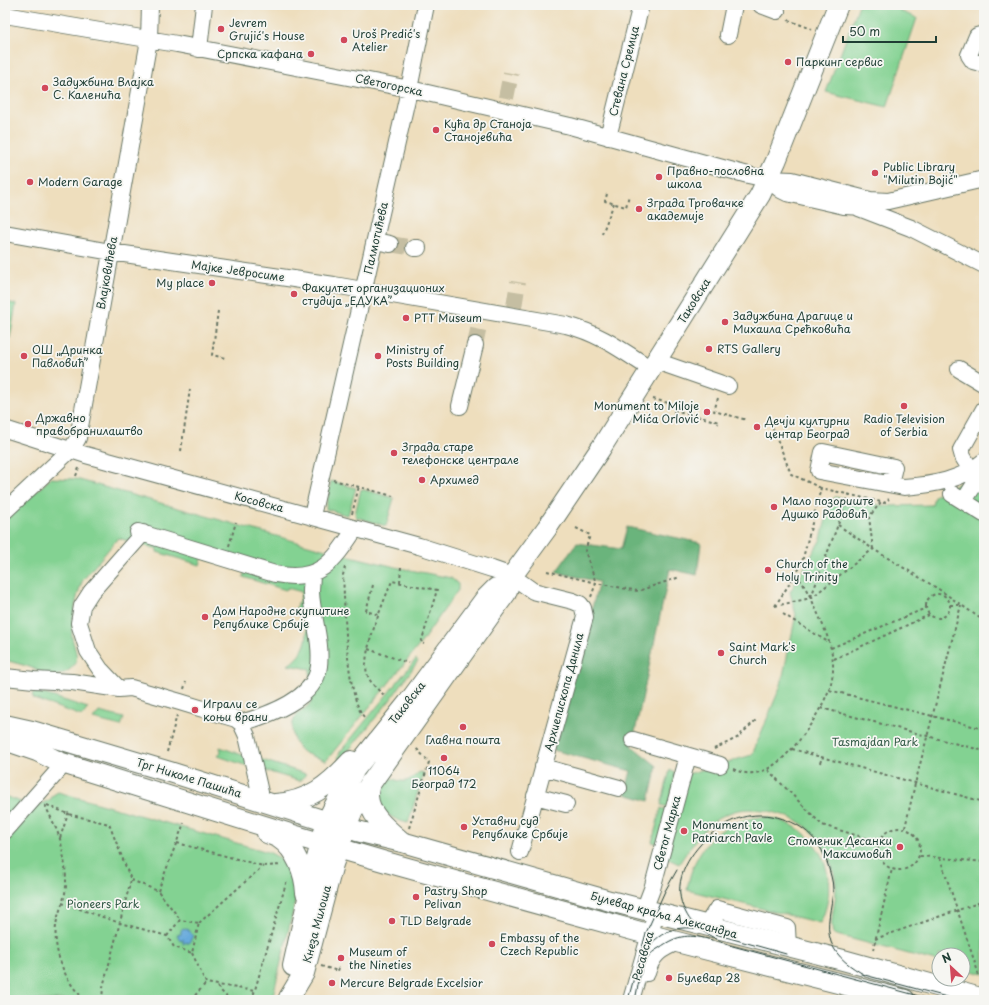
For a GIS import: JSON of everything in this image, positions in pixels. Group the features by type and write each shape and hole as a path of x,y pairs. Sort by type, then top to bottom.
{"main road":[{"name":"Таковска","path":"329,846 346,827 353,810 370,783 506,593 512,576 578,483 709,278 767,180 838,5"},
{"name":"Таковска","path":"329,846 327,821 355,769 408,703 485,599 497,587 512,576"},
{"name":"Трг Николе Пашића","path":"5,713 32,731"},
{"name":"Трг Николе Пашића","path":"5,725 32,731 346,827"},
{"path":"267,802 295,801 312,794 328,784 361,750 381,735"},
{"name":"Трг Николе Пашића","path":"5,740 37,751 61,763 329,846"},
{"name":"Трг Николе Пашића","path":"5,751 45,763 61,763"},
{"path":"370,783 368,795 373,811 386,828 405,835"},
{"path":"255,823 260,830 280,838 296,858 306,885 307,902"},
{"name":"Булевар краља Александра","path":"346,827 405,835 650,911 843,960 984,999"},
{"name":"Булевар краља Александра","path":"329,846 650,935 905,1000"},
{"name":"Кнеза Милоша","path":"292,999 293,966 307,902 329,846"},
{"name":"Кнеза Милоша","path":"292,999 304,973 329,846"}],"street":[{"name":"Влајковићева","path":"5,511 70,450 78,438 149,40 150,5"},
{"path":"199,49 204,5"},
{"name":"Палмотићева","path":"312,516 337,432 364,290 383,242 426,5"},
{"name":"Стевана Сремца","path":"608,136 640,5"},
{"path":"728,35 734,5"},
{"path":"761,5 778,11"},
{"name":"Светогорска","path":"5,15 199,49 410,89 505,104 570,126 767,180"},
{"path":"984,34 977,36 969,55 973,61 984,64"},
{"path":"767,180 787,193 859,208 873,207 984,179"},
{"path":"767,180 792,180 863,199 893,201"},
{"path":"893,201 911,228"},
{"path":"859,208 911,228 984,265"},
{"name":"Мајке Јевросиме","path":"5,233 111,252 364,290 481,318 513,312 590,332 653,365 728,386"},
{"path":"460,406 475,345"},
{"path":"959,369 984,384"},
{"path":"978,481 963,457 961,450 984,409"},
{"name":"Косовска","path":"5,429 70,450 419,546 492,568 512,576"},
{"path":"984,461 978,481 958,497 984,514"},
{"path":"890,484 904,487 929,484 953,478 978,481"},
{"path":"125,689 100,669 88,651 79,623 82,606 91,592 140,533 283,576 293,577 312,574 334,559 352,528"},
{"path":"241,724 282,708 304,693 315,681 319,666 318,644 311,592 312,574"},
{"name":"Архиепископа Данила","path":"512,576 533,590 580,604 584,613 583,625 520,852"},
{"path":"5,677 72,682 125,689 230,716 241,724 247,736 267,802"},
{"path":"633,740 720,765"},
{"name":"Светог Марка","path":"650,911 652,889 688,756"},
{"path":"5,832 61,763"},
{"path":"543,768 619,788"},
{"path":"535,796 566,804"},
{"name":"Ресавска","path":"631,1000 650,935 650,911"},
{"name":"Ресавска","path":"639,1000 652,958 666,947 678,942"}],"path":[{"path":"778,11 776,16 812,29"},
{"path":"606,194 605,201 626,207 629,195"},
{"path":"602,234 614,203"},
{"path":"218,312 212,355 225,358"},
{"path":"181,450 190,389"},
{"path":"653,399 676,405 674,412 719,422 718,424"},
{"path":"716,403 714,411 747,420"},
{"path":"769,425 772,426 791,474 821,488 829,490"},
{"path":"76,476 78,470"},
{"path":"332,480 393,496"},
{"path":"352,528 359,486"},
{"path":"821,488 801,566 775,606 811,598 873,549"},
{"path":"811,598 849,495"},
{"path":"873,549 869,517 882,502"},
{"path":"225,559 236,522"},
{"path":"838,525 873,549 940,590 984,621"},
{"path":"576,528 590,535 585,551 596,583"},
{"path":"346,562 343,575 347,646 351,681 355,701 365,718"},
{"path":"400,582 401,566"},
{"path":"547,571 596,583 638,591 680,577"},
{"path":"720,765 742,773 755,773 768,769 792,750 821,708 829,690 834,675 834,660 831,648 811,598 802,582 795,575"},
{"path":"384,695 371,682 367,674 366,666 368,649 392,581 437,590 421,643 424,644"},
{"path":"373,585 366,611 379,615"},
{"path":"834,660 929,615 937,618 945,616 950,609 950,605 946,598 936,594 930,598 926,604 929,615"},
{"path":"950,605 961,605"},
{"path":"905,828 927,735 961,605"},
{"path":"831,648 926,608"},
{"path":"784,614 829,642"},
{"path":"368,649 408,662"},
{"path":"829,690 984,729"},
{"path":"821,708 984,751"},
{"path":"167,752 177,717"},
{"path":"688,756 702,753 726,744 742,734 756,720"},
{"path":"405,835 429,762 411,742"},
{"path":"792,750 984,802"},
{"path":"820,763 822,758"},
{"path":"768,769 822,825 879,842"},
{"path":"86,1000 81,997 63,970 58,954 55,938 56,922 67,882 60,839 44,804 68,813 109,824 131,880 103,987 102,1000"},
{"path":"60,839 68,813"},
{"path":"158,891 184,823"},
{"path":"905,828 912,831 916,836 919,842 919,856 912,866 906,869 892,869 887,866 879,856 879,842 886,832 892,829 905,828"},
{"path":"177,843 263,866 285,865"},
{"path":"919,856 984,862"},
{"path":"940,858 978,972 977,976"},
{"path":"255,991 216,986 206,983 192,953 198,923 263,866"},
{"path":"873,950 892,869"},
{"path":"252,1000 288,879"},
{"path":"131,880 158,891 180,920 198,923"},
{"path":"875,939 984,902"},
{"path":"62,903 120,923 167,936 174,947 192,953"},
{"path":"167,936 180,920"},
{"path":"318,965 338,970 339,968"},
{"path":"191,1000 206,983"},
{"path":"216,986 230,1000"},
{"path":"37,1000 62,997 81,997"}],"green space":[{"path":"859,5 902,5 900,11 917,18 887,107 826,92"},
{"path":"5,302 16,304 10,338 5,337"},
{"name":"Tasmajdan Park","path":"984,471 984,974 971,971 971,947 931,947 931,960 833,934 832,917 836,895 836,885 833,870 827,855 821,842 812,832 802,824 782,815 748,809 729,813 713,822 700,834 679,864 666,858 688,774 752,755 781,685 796,615 790,592 821,539 830,503 835,497 886,506 932,505 934,496"},
{"path":"51,478 76,479 329,551 400,568 451,578 458,584 458,590 421,643 326,761 303,752 294,741 292,731 293,722 296,716 311,703 310,669 288,665 294,661 303,650 307,637 306,623 303,616 294,614 302,592 287,588 286,590 243,577 245,571 202,558 200,565 157,552 157,549 118,538 83,580 81,585 72,624 72,637 76,652 76,661 72,668 65,673 48,676 37,670 5,660 5,520"},
{"path":"331,481 356,488 348,515 326,509"},
{"path":"361,489 394,498 386,526 356,517 355,514"},
{"path":"627,527 701,543 697,575 670,569 632,746 657,766 649,801 625,794 631,771 553,750 599,582 556,572 577,543 621,549"},
{"path":"416,659 418,661 391,699 340,761 338,757 340,752"},
{"path":"35,692 88,708 82,716 34,699 32,694"},
{"path":"99,712 124,718 121,726 93,719"},
{"path":"220,747 245,756 247,766 218,756 221,752"},
{"path":"256,758 306,774 300,781 259,769"},
{"path":"670,770 675,773 669,807 661,805"},
{"path":"419,772 424,773 408,823 391,817 382,807 381,794 384,786 390,778 399,781 406,781"},
{"name":"Pioneers Park","path":"58,792 268,852 281,859 287,866 293,880 299,881 299,886 272,1000 7,1000 5,998 5,841 36,806 51,799 53,795"},
{"path":"5,796 21,802 5,821"},
{"path":"661,808 667,810 659,844 652,842"},
{"path":"761,817 780,820 797,828 810,839 820,853 826,869 829,887 827,905 820,923 687,890 690,875 695,862 711,839 733,824 746,819"}],"water":[{"path":"183,928 187,929 193,936 188,944 187,942 183,944 183,939 180,940 177,935 181,934 181,930"}],"tunnel":[{"path":"506,98 511,73"},
{"path":"390,244 414,248"},
{"path":"514,307 518,282"},
{"path":"475,345 479,325"}],"tram line":[{"path":"729,945 701,930 688,917 681,902 680,882 683,872 688,862 701,844 716,830 738,818 755,815 772,816 792,822 808,832 820,846 828,865 833,886 829,922 829,935 831,942 841,957 865,975"},
{"path":"628,1000 646,933 665,891 677,870"},
{"path":"640,957 658,937 665,933 681,928 700,929"},
{"path":"715,934 786,954"},
{"path":"635,1000 643,967 647,958 654,951 666,943 684,936 712,940"},
{"path":"725,944 934,1000"},
{"path":"861,974 958,1000"}],"place":[{"name":"Jevrem Grujić's House","path":"221,29"},
{"name":"Uroš Predić's Atelier","path":"344,40"},
{"name":"Српска кафана","path":"311,54"},
{"name":"Паркинг сервис","path":"788,62"},
{"name":"Задужбина Влајка С. Каленића","path":"45,88"},
{"name":"Кућа др Станоја Станојевића","path":"436,130"},
{"name":"Public Library \"Milutin Bojić\"","path":"875,173"},
{"name":"Правно-пословна школа","path":"659,177"},
{"name":"Modern Garage","path":"30,182"},
{"name":"Зграда Трговачке академије","path":"639,209"},
{"name":"My place","path":"212,283"},
{"name":"Факултет организационих студија „ЕДУКА”","path":"294,294"},
{"name":"PTT Museum","path":"406,318"},
{"name":"Задужбина Драгице и Михаила Срећковића","path":"725,322"},
{"name":"RTS Gallery","path":"709,349"},
{"name":"ОШ „Дринка Павловић”","path":"24,356"},
{"name":"Ministry of Posts Building","path":"378,356"},
{"name":"Radio Television of Serbia","path":"904,406"},
{"name":"Monument to Miloje Mića Orlović","path":"707,412"},
{"name":"Државно правобранилаштво","path":"28,424"},
{"name":"Дечји културни центар Београд","path":"757,427"},
{"name":"Зграда старе телефонске централе","path":"394,453"},
{"name":"Архимед","path":"422,480"},
{"name":"Мало позориште Душко Радовић","path":"774,507"},
{"name":"Church of the Holy Trinity","path":"768,570"},
{"name":"Дом Народне скупштине Републике Србије","path":"205,617"},
{"name":"Saint Mark's Church","path":"721,653"},
{"name":"Играли се коњи врани","path":"195,710"},
{"name":"Главна пошта","path":"463,727"},
{"name":"11064 Београд 172","path":"444,758"},
{"name":"Уставни суд Републике Србије","path":"464,827"},
{"name":"Monument to Patriarch Pavle","path":"684,831"},
{"name":"Споменик Десанки Максимовић","path":"900,847"},
{"name":"Pastry Shop Pelivan","path":"416,897"},
{"name":"TLD Belgrade","path":"392,921"},
{"name":"Embassy of the Czech Republic","path":"492,944"},
{"name":"Museum of the Nineties","path":"341,958"},
{"name":"Булевар 28","path":"669,978"},
{"name":"Mercure Belgrade Excelsior","path":"332,983"}]}
